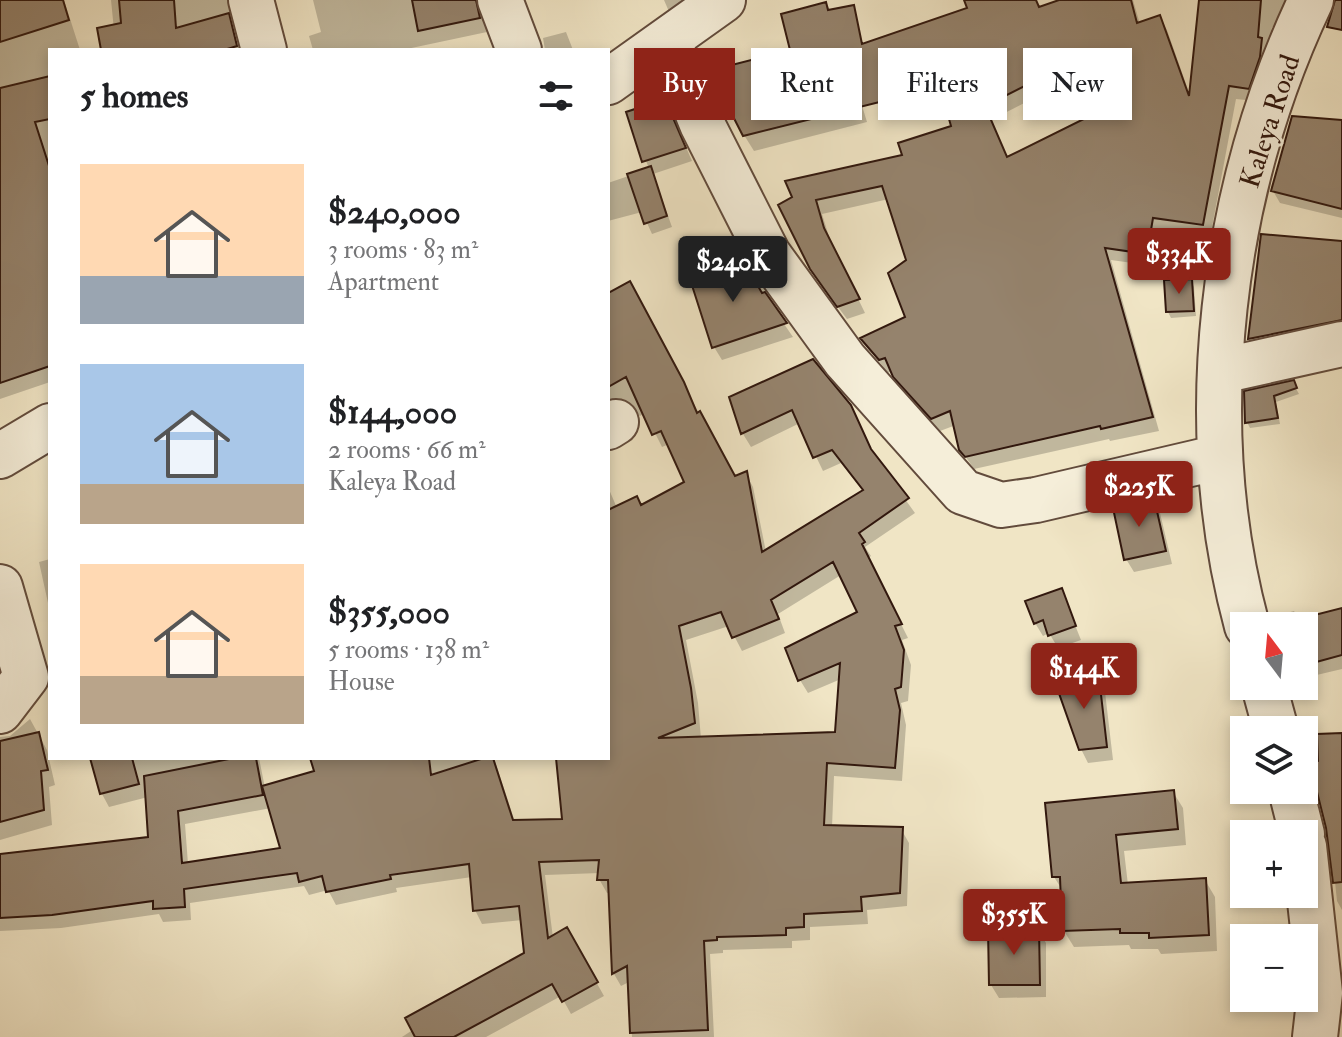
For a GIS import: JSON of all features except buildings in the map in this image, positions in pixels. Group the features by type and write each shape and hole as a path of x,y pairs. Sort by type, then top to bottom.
{"street":[{"path":"251,0 263,48"},
{"path":"500,0 518,48"},
{"path":"610,81 723,0"},
{"name":"Kaleya Road","path":"1243,612 1236,584 1220,457 1221,371 1226,306 1239,220 1264,123 1311,0"},
{"path":"668,40 702,124 768,254 845,360 963,492 1001,505 1036,500 1220,457"},
{"path":"1221,371 1342,344"},
{"path":"0,456 48,427"},
{"path":"0,587 38,679 0,711"},
{"path":"1311,908 1320,993 1315,1037"}]}
